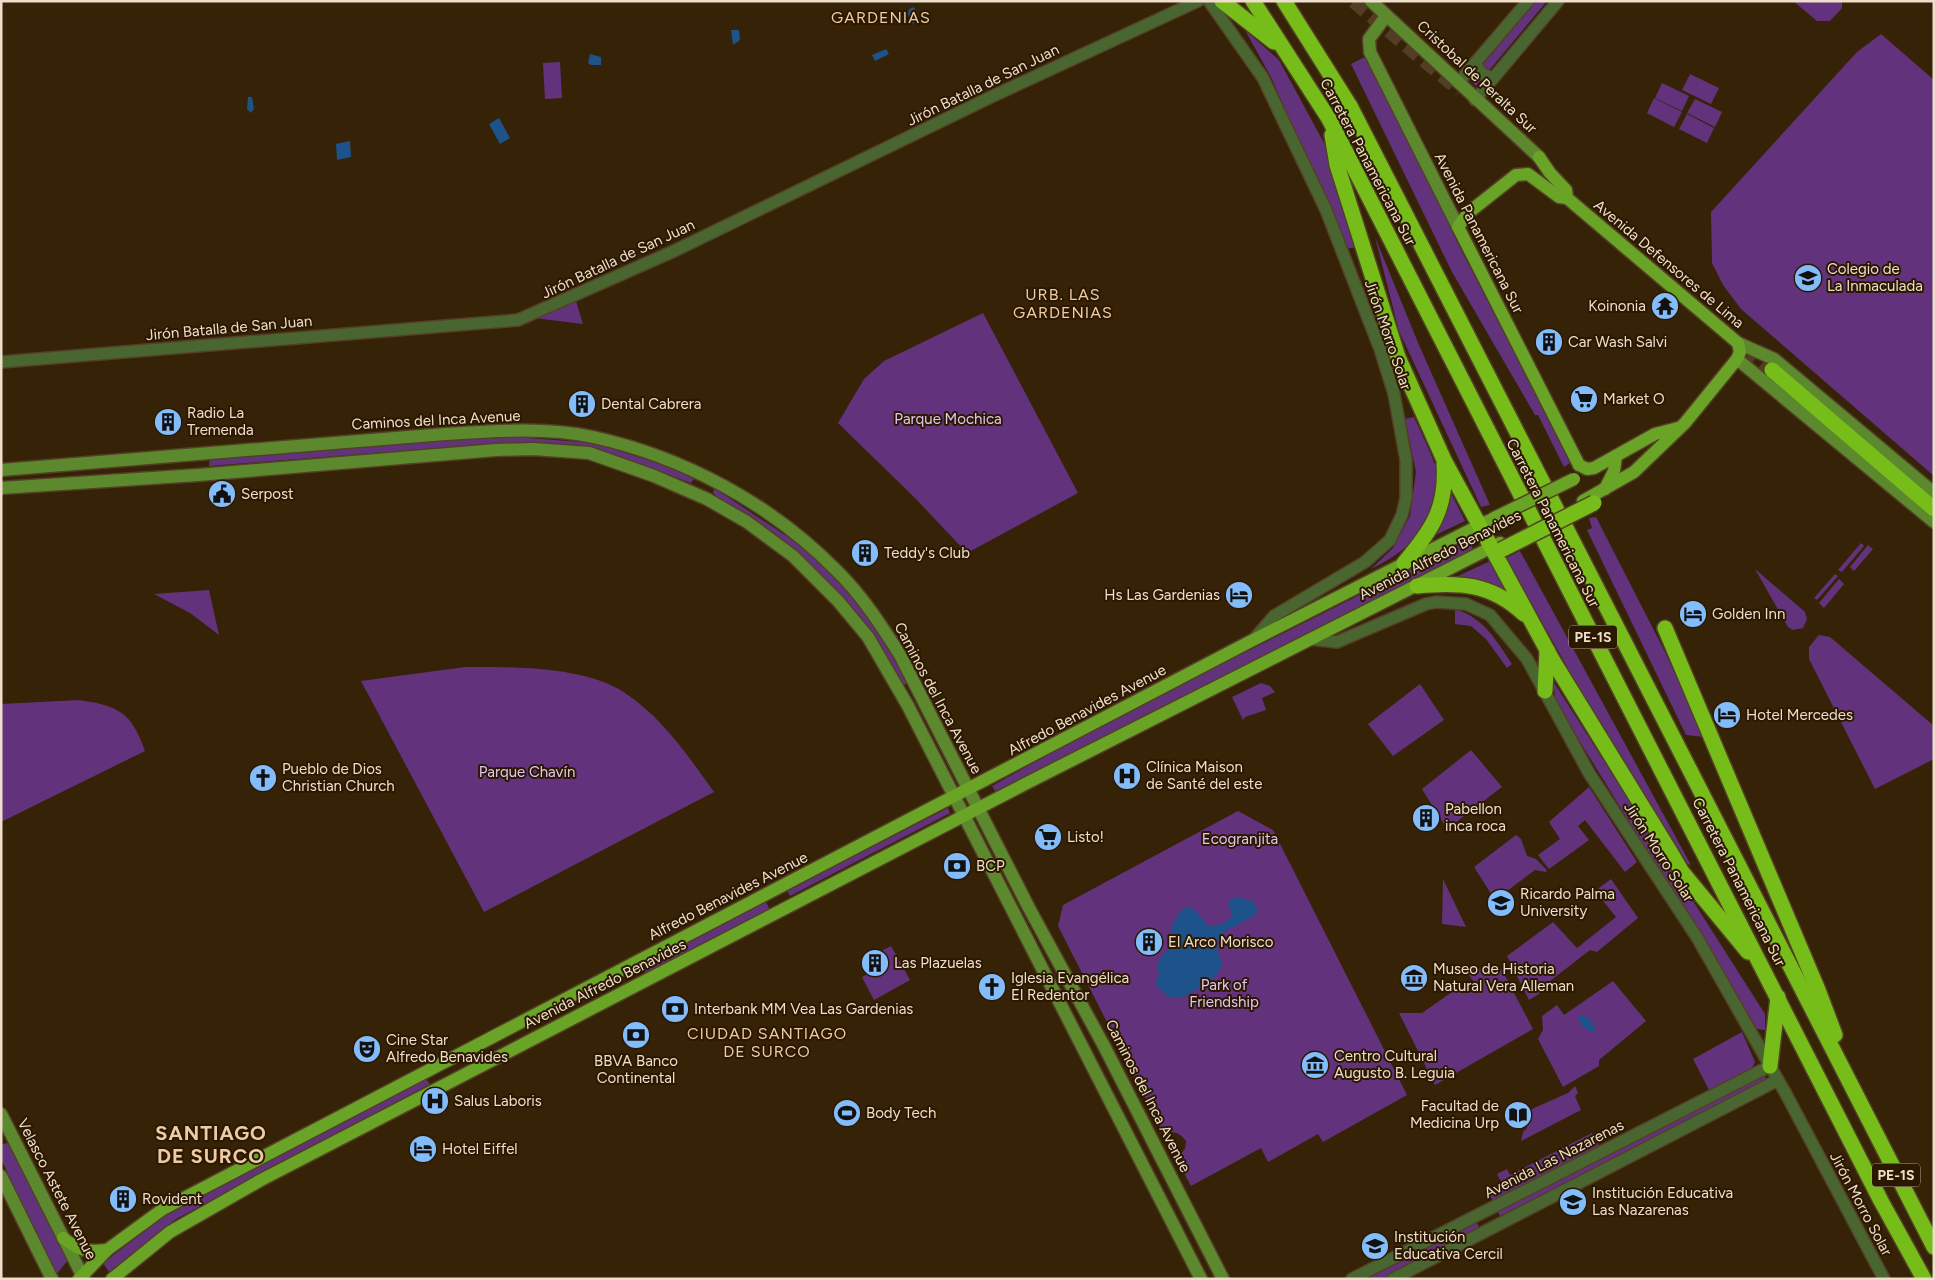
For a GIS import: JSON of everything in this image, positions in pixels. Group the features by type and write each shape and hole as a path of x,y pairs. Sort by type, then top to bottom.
{"highway":[{"path":"1222,1 1289,54"},
{"name":"Carretera Panamericana Sur","path":"1252,1 1289,54 1329,119 1526,509 1768,977 1881,1201 1924,1279"},
{"name":"Carretera Panamericana Sur","path":"1284,1 1350,106 1934,1247"},
{"path":"1329,119 1337,165 1398,357 1444,460 1486,522 1529,619 1682,872 1768,977"},
{"path":"1772,370 1934,510"},
{"path":"1404,563 1432,527 1441,508 1445,486 1444,460"},
{"path":"1498,548 1596,498"},
{"path":"1416,586 1445,583 1482,587 1514,605 1529,619"},
{"path":"1665,628 1818,990 1860,1102"},
{"path":"1545,691 1547,650"},
{"path":"1770,1066 1778,997"}],"main road":[{"name":"Cristobal de Peralta Sur","path":"1370,1 1475,100 1539,157"},
{"name":"Avenida Panamericana Sur","path":"1386,16 1368,39 1370,52 1579,465"},
{"name":"Avenida Defensores de Lima","path":"1539,157 1550,173 1566,190 1567,198 1738,343 1774,359 1934,493"},
{"path":"1458,227 1468,213 1516,176 1523,173 1532,177 1559,197 1567,198"},
{"path":"1596,498 1634,472 1679,428 1737,359 1740,352 1738,343"},
{"path":"1737,359 1934,522"},
{"path":"1579,465 1587,469 1594,468 1655,434 1679,428"},
{"name":"Caminos del Inca Avenue","path":"1,470 496,431 592,437 696,472 757,505 803,540 837,570 881,626 900,654 1029,908 1104,1046 1224,1279"},
{"path":"1,488 198,475 496,450 533,449 579,453 614,461 707,498 746,522 793,556 818,579 868,637 903,697 962,816 1201,1279"},
{"path":"1596,498 1614,471 1616,456"},
{"name":"Avenida Alfredo Benavides","path":"1404,563 1574,479 1580,471 1579,465"},
{"name":"Avenida Alfredo Benavides","path":"1310,639 1416,586 1498,548"},
{"name":"Alfredo Benavides Avenue","path":"82,1278 107,1250 163,1209 1404,563"},
{"path":"962,816 1310,639"},
{"name":"Avenida Alfredo Benavides","path":"112,1279 170,1232 261,1180 962,816"},
{"name":"Velasco Astete Avenue","path":"1,1114 82,1278"},
{"path":"1,1176 52,1279"},
{"path":"63,1238 77,1249 88,1252 107,1250"}],"street":[{"name":"Jirón Batalla de San Juan","path":"1,362 518,320 674,251 993,96 1198,1"},
{"name":"Jirón Morro Solar","path":"1209,1 1263,78 1326,210 1380,349 1394,394 1407,476 1406,498 1402,515 1390,540 1365,562 1274,616 1253,640"},
{"path":"1458,84 1528,1"},
{"path":"1475,100 1558,1"},
{"path":"1476,63 1482,74 1494,78"},
{"name":"Jirón Morro Solar","path":"1310,639 1337,642 1426,604 1436,602 1466,604 1490,615 1501,627 1527,659 1589,773 1698,939 1778,1080 1884,1279"},
{"name":"Avenida Las Nazarenas","path":"1352,1279 1770,1066"},
{"path":"1393,1279 1778,1080"}],"green space":[{"path":"1536,1 1547,1 1476,86 1470,80"},
{"path":"1793,1 1842,1 1842,8 1830,21 1817,21"},
{"path":"1245,30 1279,60 1330,154 1358,247 1344,249 1272,79"},
{"path":"1881,34 1934,80 1934,476 1741,309 1723,285 1712,263 1711,212 1857,52"},
{"path":"1365,57 1399,119 1459,246 1571,462 1564,467 1538,415 1535,415 1452,272 1351,64"},
{"path":"560,62 562,98 545,99 543,63"},
{"path":"1690,74 1719,88 1711,104 1682,90"},
{"path":"1662,83 1689,96 1682,111 1655,98"},
{"path":"1654,98 1682,112 1674,127 1647,113"},
{"path":"1695,99 1722,112 1715,127 1687,113"},
{"path":"1687,114 1714,128 1707,143 1679,129"},
{"path":"1375,237 1419,345 1490,505 1481,507 1399,331"},
{"path":"576,301 583,324 534,318"},
{"name":"Parque Mochica","path":"983,313 1078,493 967,553 915,498 838,423 864,379 884,361"},
{"path":"1414,417 1434,461 1440,486 1428,516 1416,536 1401,551 1371,569 1393,548 1410,516 1416,472 1405,419"},
{"path":"501,436 595,443 696,476 691,483 597,448 538,444 477,445 209,466 210,456"},
{"path":"714,488 800,545 821,563 849,592 877,630 908,683 901,686 871,634 713,493"},
{"path":"1450,491 1465,521 1427,539"},
{"path":"1596,517 1664,650 1704,737 1686,735 1587,530 1592,528 1589,518"},
{"path":"1469,540 1473,549 996,792 992,786 1111,720"},
{"path":"1861,543 1864,546 1842,572 1838,570"},
{"path":"1868,545 1873,549 1854,571 1850,567"},
{"path":"1520,551 1691,865 1685,863 1579,688 1506,558"},
{"path":"1490,561 1509,595 1456,577"},
{"path":"1755,569 1805,612 1807,619 1803,628 1793,630 1788,627"},
{"path":"1835,574 1838,576 1817,600 1814,598"},
{"path":"1839,579 1844,584 1824,608 1819,603"},
{"path":"209,590 219,635 190,613 154,594"},
{"path":"1455,609 1482,624 1495,638 1512,664 1507,668 1486,639 1471,626 1455,624"},
{"path":"1819,635 1830,637 1934,726 1934,759 1875,789 1809,659 1809,647"},
{"name":"Parque Chavín","path":"465,667 548,670 569,673 609,684 639,703 663,726 714,792 484,912 361,681"},
{"path":"1553,681 1765,1014 1765,1030 1757,1029 1556,703"},
{"path":"1261,683 1270,686 1275,692 1262,698 1266,710 1245,717 1243,720 1232,697"},
{"path":"1420,684 1444,720 1393,756 1368,724"},
{"path":"79,700 114,708 122,713 134,727 145,751 1,822 1,704"},
{"path":"1471,750 1502,787 1447,829 1422,789"},
{"path":"1589,787 1637,862 1625,872 1585,820 1578,826 1589,840 1549,869 1538,855 1560,839 1549,822"},
{"path":"948,808 950,813 790,896 787,890"},
{"name":"Park of Friendship","path":"1238,811 1273,830 1407,1095 1323,1142 1318,1134 1268,1162 1261,1148 1191,1186 1176,1158 1185,1149 1186,1141 1176,1133 1164,1134 1058,926 1063,905"},
{"path":"1516,835 1521,839 1527,856 1536,859 1547,870 1546,872 1535,870 1495,900 1474,867"},
{"path":"1443,879 1466,927 1442,924"},
{"path":"1611,879 1638,918 1597,952 1590,950 1550,981 1558,993 1541,988 1539,994 1529,1000 1507,956 1553,922 1577,948 1616,917 1595,891"},
{"path":"766,902 770,910 645,974 643,965"},
{"path":"891,946 910,980 874,1000 862,977 869,973 862,961"},
{"path":"1495,967 1502,970 1533,1029 1435,1085 1399,1013 1422,1013 1452,992 1482,992 1465,970"},
{"path":"1613,981 1646,1021 1599,1060 1599,1066 1563,1087 1538,1039 1543,1030 1542,1016 1557,1005 1564,1015"},
{"path":"1742,1032 1755,1062 1752,1068 1709,1090 1693,1059"},
{"path":"1764,1074 1767,1080 1500,1216 1497,1210"},
{"path":"425,1078 430,1084 176,1219 109,1272 103,1263 174,1209"},
{"path":"1575,1086 1578,1093 1575,1096 1581,1110 1521,1141 1523,1132 1527,1128 1523,1113 1568,1093"},
{"path":"1592,1133 1599,1146 1493,1201 1487,1191 1502,1183 1497,1174 1507,1169 1510,1175"},
{"path":"9,1143 68,1260 56,1275 1,1159 1,1144"},
{"path":"1477,1223 1480,1229 1383,1279 1367,1279"}],"water":[{"path":"914,7 918,18 913,24 908,15 909,9"},
{"path":"731,30 739,30 740,40 733,45"},
{"path":"886,49 889,54 875,61 872,55"},
{"path":"590,54 601,57 601,65 591,65 588,63"},
{"path":"248,97 252,97 254,109 251,113 247,109"},
{"path":"499,118 510,138 500,144 489,124"},
{"path":"350,141 351,157 337,160 336,144"},
{"path":"1237,897 1254,902 1258,911 1227,930 1218,939 1217,950 1222,964 1218,973 1186,996 1170,997 1160,990 1155,984 1159,974 1157,968 1159,960 1170,947 1171,930 1178,914 1187,907 1195,910 1209,927 1224,923 1232,916 1228,901"},
{"path":"1581,1015 1590,1019 1596,1031 1592,1032 1582,1026 1578,1017"}],"tunnel":[{"path":"1354,1 1460,90"},
{"path":"1746,347 1772,370"}],"place":[{"name":"Colegio de La Inmaculada","path":"1808,278"},
{"name":"Koinonia","path":"1665,306"},
{"name":"Car Wash Salvi","path":"1549,342"},
{"name":"Market O","path":"1584,399"},
{"name":"Dental Cabrera","path":"582,404"},
{"name":"Radio La Tremenda","path":"168,422"},
{"name":"Serpost","path":"222,494"},
{"name":"Teddy's Club","path":"865,553"},
{"name":"Hs Las Gardenias","path":"1239,595"},
{"name":"Golden Inn","path":"1693,614"},
{"name":"Hotel Mercedes","path":"1727,715"},
{"name":"Clínica Maison de Santé del este","path":"1127,776"},
{"name":"Pueblo de Dios Christian Church","path":"263,778"},
{"name":"Pabellon inca roca","path":"1426,818"},
{"name":"Listo!","path":"1048,837"},
{"name":"BCP","path":"957,866"},
{"name":"Ricardo Palma University","path":"1501,903"},
{"name":"El Arco Morisco","path":"1149,942"},
{"name":"Las Plazuelas","path":"875,963"},
{"name":"Museo de Historia Natural Vera Alleman","path":"1414,978"},
{"name":"Iglesia Evangélica El Redentor","path":"992,987"},
{"name":"Interbank MM Vea Las Gardenias","path":"675,1009"},
{"name":"BBVA Banco Continental","path":"636,1035"},
{"name":"Cine Star Alfredo Benavides","path":"367,1049"},
{"name":"Centro Cultural Augusto B. Leguia","path":"1315,1065"},
{"name":"Salus Laboris","path":"435,1101"},
{"name":"Body Tech","path":"847,1113"},
{"name":"Facultad de Medicina Urp","path":"1518,1115"},
{"name":"Hotel Eiffel","path":"423,1149"},
{"name":"Rovident","path":"123,1199"},
{"name":"Institución Educativa Las Nazarenas","path":"1573,1202"},
{"name":"Institución Educativa Cercil","path":"1375,1246"}],"district":[{"name":"GARDENIAS","path":"881,17"},
{"name":"URB. LAS GARDENIAS","path":"1063,303"},
{"name":"CIUDAD SANTIAGO DE SURCO","path":"767,1042"},
{"name":"SANTIAGO DE SURCO","path":"211,1144"}],"park label":[{"name":"Ecogranjita","path":"1240,839"}]}
